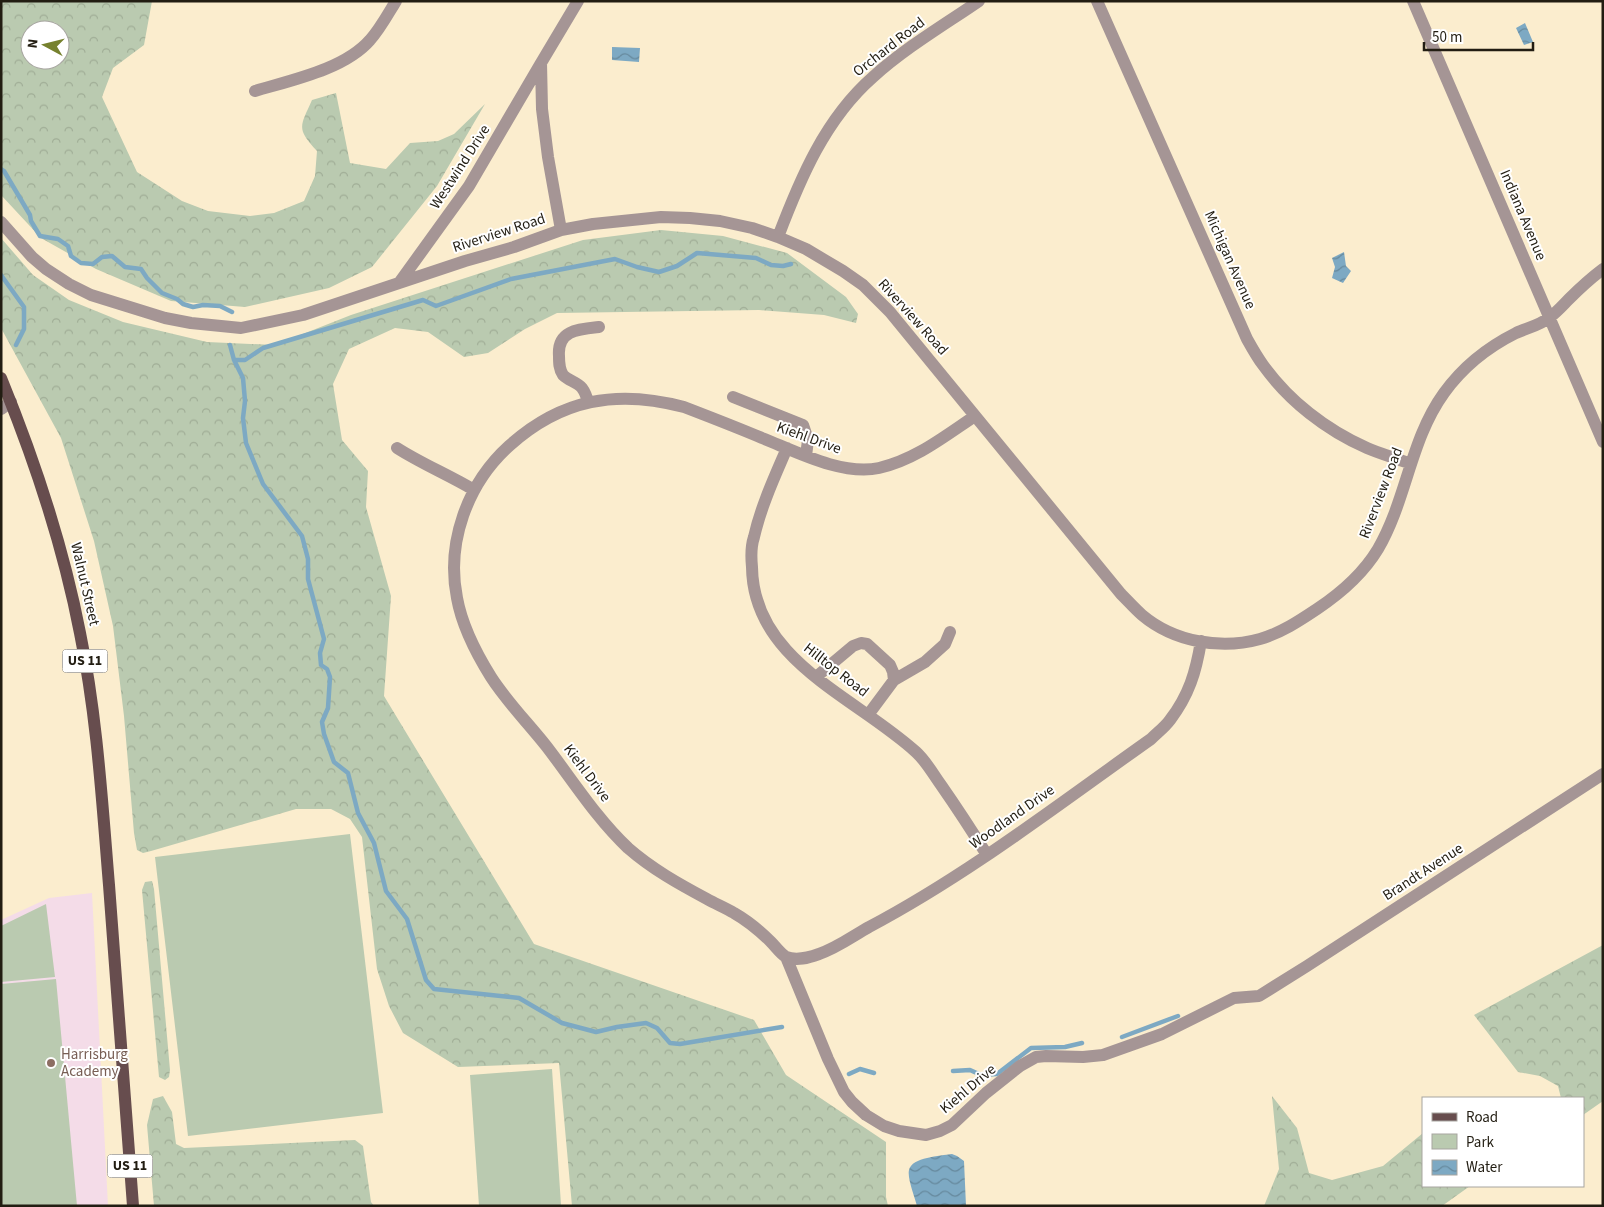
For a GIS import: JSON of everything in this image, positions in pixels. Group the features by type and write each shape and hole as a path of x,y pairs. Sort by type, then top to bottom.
{"main road":[{"name":"Walnut Street","path":"1,378 6,405 26,440 53,524 72,593 84,652 96,734 133,1206"}],"street":[{"path":"256,91 329,67 346,59 372,39 396,1"},
{"name":"Westwind Drive","path":"398,283 469,186 578,1"},
{"name":"Orchard Road","path":"778,237 795,192 811,159 840,113 856,94 872,77 898,56 979,1"},
{"name":"Michigan Avenue","path":"1097,1 1232,307 1262,365 1309,414 1338,433 1368,448 1410,464"},
{"name":"Indiana Avenue","path":"1413,1 1603,442"},
{"path":"541,63 542,109 548,157 561,230"},
{"name":"Riverview Road","path":"1,222 32,257 46,269 91,295 146,313 191,323 241,328 303,315 561,230 635,219 690,218 720,221 752,228 806,249 843,271 862,285 890,312 1121,594 1143,616 1172,633 1200,641 1223,644 1243,643 1280,632 1336,596 1352,582 1378,549 1398,502 1418,441 1430,415 1444,393 1460,374 1496,344 1515,333 1549,318"},
{"path":"1549,318 1603,268"},
{"path":"588,402 583,390 562,374 558,351 561,341 566,335 577,330 599,327"},
{"path":"732,397 804,425 808,440 806,456"},
{"name":"Kiehl Drive","path":"975,416 918,454 899,462 862,470 841,467 806,456 668,402 631,398 605,399 562,410 525,431 503,452 487,470 474,490 461,520 456,543 454,581 469,636 494,681 547,746 610,830 628,848 664,876 734,912 755,926 786,957 828,1059 844,1092 866,1114 884,1126 899,1131 926,1134 940,1131 952,1125 986,1093 1020,1066 1036,1057 1103,1055 1162,1034 1234,998 1259,996"},
{"path":"397,448 415,460 454,478 474,490"},
{"name":"Hilltop Road","path":"786,448 768,491 754,537 752,577 754,592 761,613 782,647 797,662 891,731 917,753 987,855"},
{"path":"868,715 894,680 925,662 946,644 950,632"},
{"name":"Woodland Drive","path":"786,957 793,960 820,954 926,896 1151,739 1170,721 1194,679 1200,641"},
{"path":"816,677 854,646 861,643 867,644 890,665 894,680"},
{"name":"Brandt Avenue","path":"1259,996 1603,774"}],"shaded area":[{"name":"Harrisburg Academy","path":"92,893 108,1206 1,1206 1,920 49,898"}],"green space":[{"path":"1,1 152,1 144,45 113,68 102,97 137,172 182,201 208,211 250,216 274,213 304,201 315,176 317,151 306,137 302,127 312,100 336,93 350,163 386,169 410,143 438,141 454,134 485,104 437,186 372,267 329,288 245,307 171,301 96,269 41,238 1,195"},
{"path":"661,230 723,236 787,253 846,297 858,314 856,323 824,315 759,310 557,313 525,329 488,353 464,357 428,332 395,328 349,349 333,384 342,440 368,471 366,507 391,596 384,696 534,944 754,1020 786,1075 886,1142 886,1197 888,1206 572,1206 559,1063 458,1067 403,1033 389,1006 377,969 362,837 350,819 331,809 296,809 151,851 143,853 137,850 113,626 94,541 61,438 1,328 1,238 33,275 69,300 123,322 207,342 275,345 351,315 583,240"},
{"path":"350,834 383,1113 188,1136 155,857"},
{"path":"152,881 170,1070 169,1077 165,1080 159,1077 142,890 145,882"},
{"path":"46,904 55,977 1,982 1,926"},
{"path":"1603,945 1603,1101 1584,1114 1584,1097 1561,1097 1558,1086 1540,1076 1518,1072 1474,1015"},
{"path":"56,979 77,1206 1,1206 1,984"},
{"path":"552,1069 561,1205 479,1206 470,1075"},
{"path":"163,1096 172,1112 176,1144 184,1148 355,1140 363,1146 371,1202 374,1206 154,1206 147,1125 153,1099"},
{"path":"1272,1096 1297,1128 1309,1173 1332,1180 1383,1166 1422,1134 1422,1187 1469,1187 1442,1206 1264,1206 1279,1169"}],"water":[{"path":"1525,23 1533,42 1524,45 1516,28"},
{"path":"612,47 640,48 639,62 612,60"},
{"path":"1344,252 1346,266 1351,271 1343,283 1332,278 1335,267 1332,258"},
{"path":"952,1154 964,1161 966,1206 917,1206 909,1178 911,1166 915,1162 927,1158"}],"waterway":[{"path":"1,169 30,215 31,221 40,236 58,239 68,246 71,256 81,263 93,264 102,257 112,256 125,267 141,269 162,293 177,299 183,304 193,307 203,305 220,306 232,312"},
{"path":"234,360 245,360 263,348 423,300 436,306 511,279 615,259 659,272 677,266 697,253 756,258 771,265 783,266 791,264"},
{"path":"1,275 24,307 24,329 16,345"},
{"path":"230,345 234,360 243,378 245,401 243,418 246,443 263,484 302,536 308,559 308,579 324,639 320,653 321,665 327,669 330,677 328,708 322,722 324,734 334,762 348,773 358,813 374,843 386,891 407,919 426,980 434,989 519,998 562,1023 596,1032 646,1023 657,1028 670,1043 680,1044 782,1027"},
{"path":"1122,1037 1178,1016"},
{"path":"953,1071 970,1070 981,1075 997,1074 1031,1048 1065,1047 1082,1043"},
{"path":"849,1074 860,1069 874,1073"}],"place":[{"name":"Harrisburg Academy","path":"51,1063"}]}
